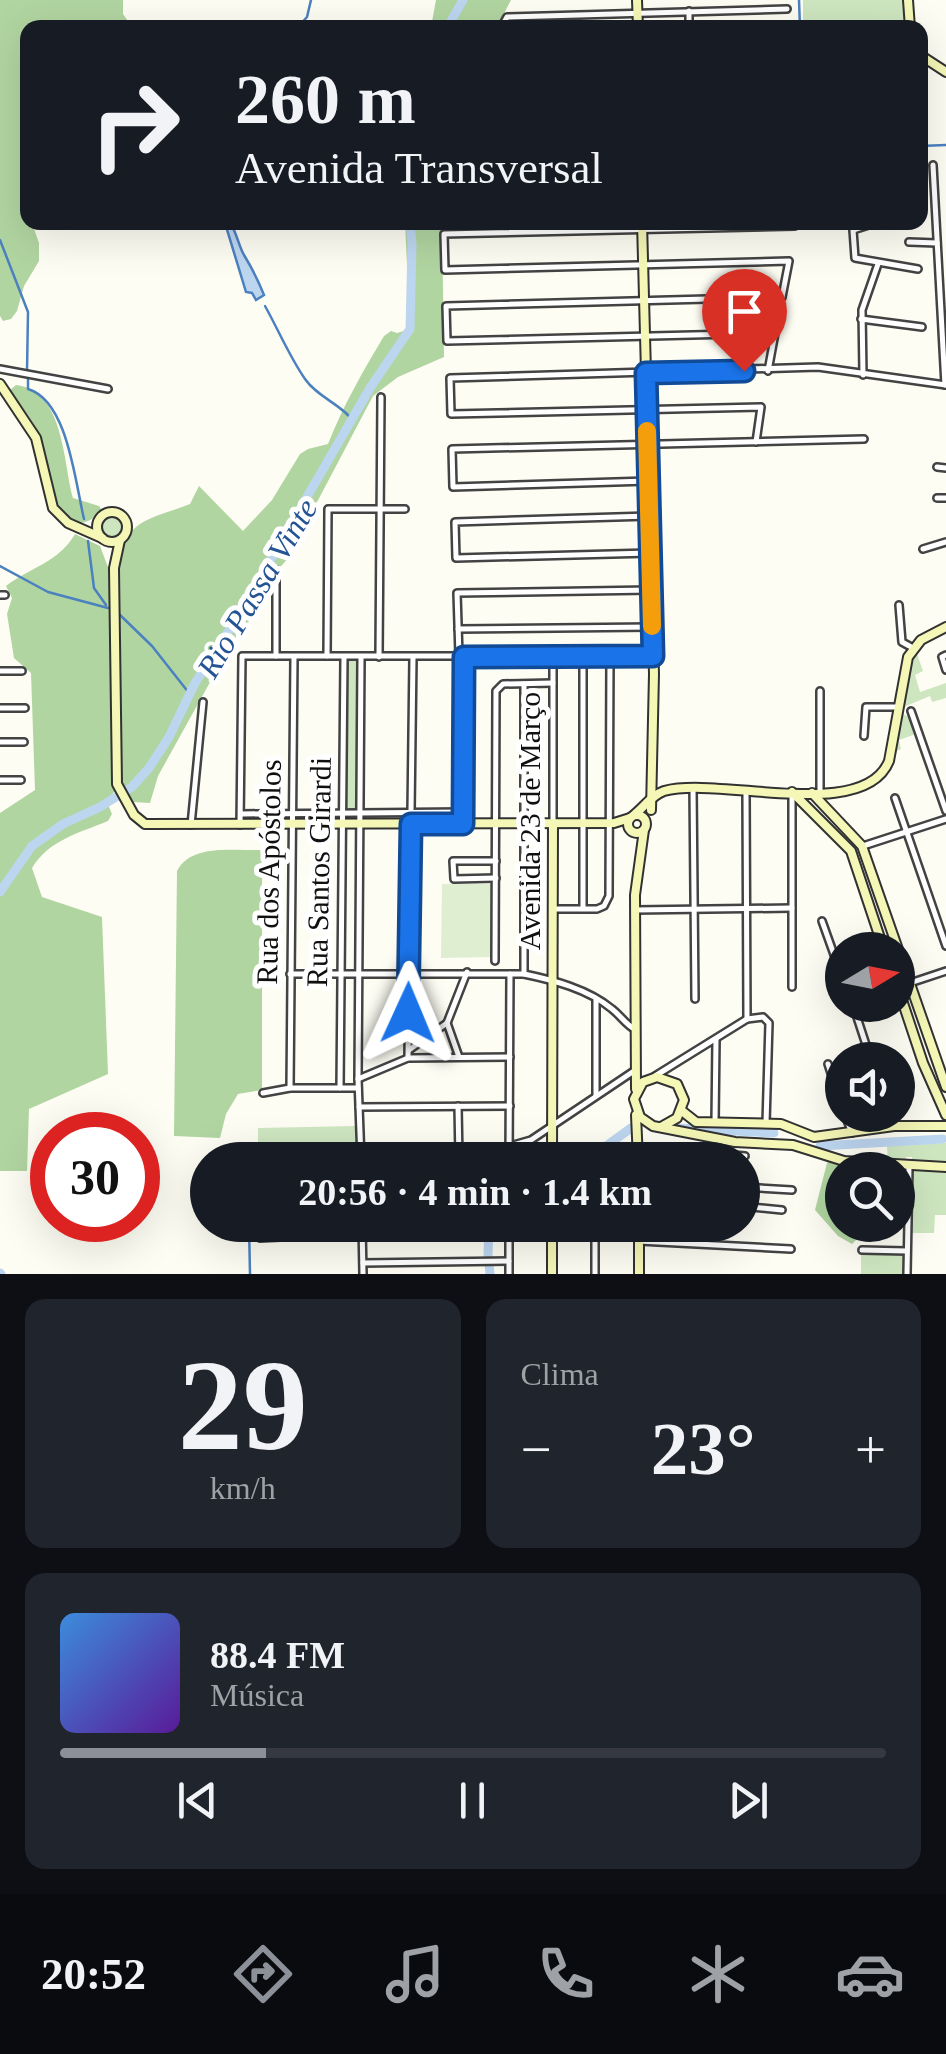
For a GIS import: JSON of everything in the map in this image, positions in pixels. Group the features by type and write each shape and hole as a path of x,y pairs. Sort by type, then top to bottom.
{"main road":[{"path":"637,0 638,20"},
{"path":"637,1142 640,1086 634,1074 635,910 638,855 654,793 642,230"},
{"path":"0,384 36,438 53,508 76,527 104,539 120,540"},
{"path":"76,527 99,520 106,513 120,514 127,527 114,568 117,784 145,824 553,824 612,823 642,816 645,826"},
{"path":"99,520 98,530 114,568"},
{"path":"831,815 833,801 870,785 886,769 906,662 913,648 946,627"},
{"path":"638,855 631,831 632,816 654,793 694,787 843,794"},
{"path":"652,810 664,796 676,790"},
{"path":"792,792 846,843 879,932"},
{"path":"816,793 831,815 862,846 892,932"},
{"path":"612,823 631,831 645,826"},
{"name":"Avenida 23 de Março","path":"552,1142 553,824"},
{"path":"857,868 866,867 878,890"},
{"path":"915,998 946,1087"},
{"path":"922,1018 918,1023 909,1022 946,1115"},
{"path":"924,1063 930,1059 937,1061"},
{"path":"640,1086 653,1077 666,1078 682,1091 682,1110 674,1122 661,1126"},
{"path":"636,1110 646,1122 661,1126 735,1142 793,1145 825,1156"},
{"path":"682,1110 696,1122 781,1124 814,1138 842,1132"},
{"path":"636,1133 646,1122"},
{"path":"915,1126 946,1126"},
{"path":"793,1145 798,1143 800,1134"},
{"path":"811,1152 814,1138"},
{"path":"915,1167 946,1167"},
{"path":"552,1242 552,1274"},
{"path":"639,1242 639,1274"}],"street":[{"path":"505,20 786,9"},
{"path":"688,11 689,20"},
{"path":"756,442 761,407 451,414 450,378 818,368 946,385 933,165"},
{"path":"543,230 444,234 445,270 789,262 782,297 446,306 446,342 775,333 768,370"},
{"path":"855,230 852,233 856,258 918,269"},
{"path":"910,242 937,243"},
{"path":"863,375 860,319 878,264"},
{"path":"860,319 922,327"},
{"path":"3,371 108,389"},
{"path":"379,657 381,397"},
{"path":"648,481 453,487 452,449 864,439"},
{"path":"937,468 946,468"},
{"path":"937,498 946,498"},
{"path":"327,656 328,509 405,509"},
{"path":"649,516 455,522 456,558 650,553"},
{"path":"922,549 946,542"},
{"path":"276,570 276,656"},
{"path":"463,824 462,657 457,593 651,590"},
{"path":"899,605 902,642 913,648"},
{"path":"458,629 652,626"},
{"path":"240,825 242,656 653,656"},
{"name":"Rua dos Apóstolos","path":"290,1088 294,656"},
{"path":"582,656 582,909"},
{"path":"553,908 597,909 606,902 612,823 610,656"},
{"path":"944,656 946,670"},
{"name":"Rua Santos Girardi","path":"340,1088 344,657"},
{"path":"361,657 358,1088 362,1142"},
{"path":"411,812 413,657"},
{"name":"Avenida 23 de Março","path":"553,663 553,824"},
{"path":"0,671 22,671"},
{"path":"496,961 496,691 500,686 553,682"},
{"path":"524,684 524,974"},
{"path":"816,793 820,691"},
{"path":"191,825 202,702"},
{"path":"864,736 866,707 898,707"},
{"path":"0,708 25,708"},
{"path":"862,846 946,815 912,711"},
{"path":"0,742 24,742"},
{"path":"0,780 21,780"},
{"path":"694,787 694,999"},
{"path":"746,791 747,1019"},
{"path":"792,792 792,987"},
{"path":"895,798 946,946"},
{"path":"240,814 464,812"},
{"path":"408,1054 411,824"},
{"path":"496,860 453,861 452,866 454,879 496,878"},
{"path":"635,910 792,908"},
{"path":"822,921 826,932"},
{"path":"915,981 946,971"},
{"path":"358,1079 408,1054 448,1023 467,972"},
{"path":"290,974 524,974 552,980 610,1006 636,1030"},
{"path":"510,974 510,1142"},
{"path":"596,1000 596,1095"},
{"path":"653,1077 747,1019 763,1017 768,1023 766,1123"},
{"path":"448,1023 459,1057"},
{"path":"715,1123 716,1039"},
{"path":"408,1054 510,1057"},
{"path":"666,1078 672,1064"},
{"path":"523,1142 634,1074"},
{"path":"263,1093 290,1088 358,1088"},
{"path":"458,1106 458,1142"},
{"path":"359,1107 510,1106"},
{"path":"760,1188 792,1190"},
{"path":"760,1208 782,1210"},
{"path":"362,1242 363,1274"},
{"path":"509,1274 510,1242"},
{"path":"595,1274 596,1242"},
{"path":"639,1242 791,1249"},
{"path":"907,1274 908,1242"},
{"path":"862,1250 908,1251"},
{"path":"363,1263 509,1261"}],"green space":[{"path":"0,0 123,0 127,20 20,20 20,230 34,230 39,261 24,286 17,311 11,319 3,321"},
{"path":"436,0 511,0 501,20 432,20"},
{"path":"803,0 906,0 907,20 803,20"},
{"path":"405,230 442,230 444,357 398,377 373,396 297,548 276,572 253,616 226,650 221,668 158,776 150,803 133,802 121,780 120,569 126,540 150,518 190,504 199,486 243,531 272,500 300,454 328,444 384,336 391,331 410,329"},
{"path":"16,385 32,390 52,413 73,498 101,509 90,520 75,522 56,507 37,430 10,390"},
{"path":"112,514 121,518 125,527 121,536 112,540 103,536 99,527 103,518"},
{"path":"75,534 100,546 109,570 114,792 107,802 112,814 108,821 56,844 32,868 42,897 102,917 108,1074 29,1109 27,1171 0,1171 0,813 35,790 31,673 14,658 7,614 12,598 6,586 53,558"},
{"path":"915,648 923,671 915,675 920,692 946,683 946,698 932,702 930,696 904,707 903,714 911,718 916,734 899,740 901,749 894,752 904,670"},
{"path":"346,660 359,660 357,810 345,809"},
{"path":"262,850 262,1090 238,1094 226,1114 220,1138 174,1136 177,871 192,856 203,852"},
{"path":"442,884 492,884 492,957 441,958"},
{"path":"356,1126 356,1142 258,1142 258,1128"},
{"path":"946,1143 946,1164 915,1163 915,1152 887,1152 887,1146"},
{"path":"915,1169 946,1170 946,1215 935,1215 934,1233 915,1233"},
{"path":"825,1171 825,1221 815,1210"},
{"path":"861,1252 903,1254 903,1274 861,1274"}],"water":[{"path":"227,230 233,230 264,295 256,300 246,292"}],"waterway":[{"path":"304,20 311,0"},
{"name":"Rio Passa Vinte","path":"452,20 463,0"},
{"path":"799,0 800,20"},
{"path":"928,146 946,145"},
{"name":"Rio Passa Vinte","path":"0,892 32,846 63,824 132,787 169,737 195,683 370,388 410,329 411,230"},
{"path":"0,240 28,312 27,371"},
{"path":"265,306 305,379 353,421"},
{"path":"28,379 28,389 42,397 61,426 84,519"},
{"path":"88,541 94,588 106,605"},
{"path":"0,566 48,592 108,608"},
{"path":"119,614 152,646 189,693"},
{"path":"612,1142 631,1128"},
{"path":"677,1128 774,1133"},
{"path":"820,1146 943,1139"},
{"path":"249,1242 250,1274"},
{"path":"488,1242 488,1255"},
{"path":"489,1264 490,1274"}],"slow traffic":[{"path":"647,431 652,626"}],"route":[{"path":"408,1013 411,824 463,824 464,657 653,656 646,373 744,371"}]}
